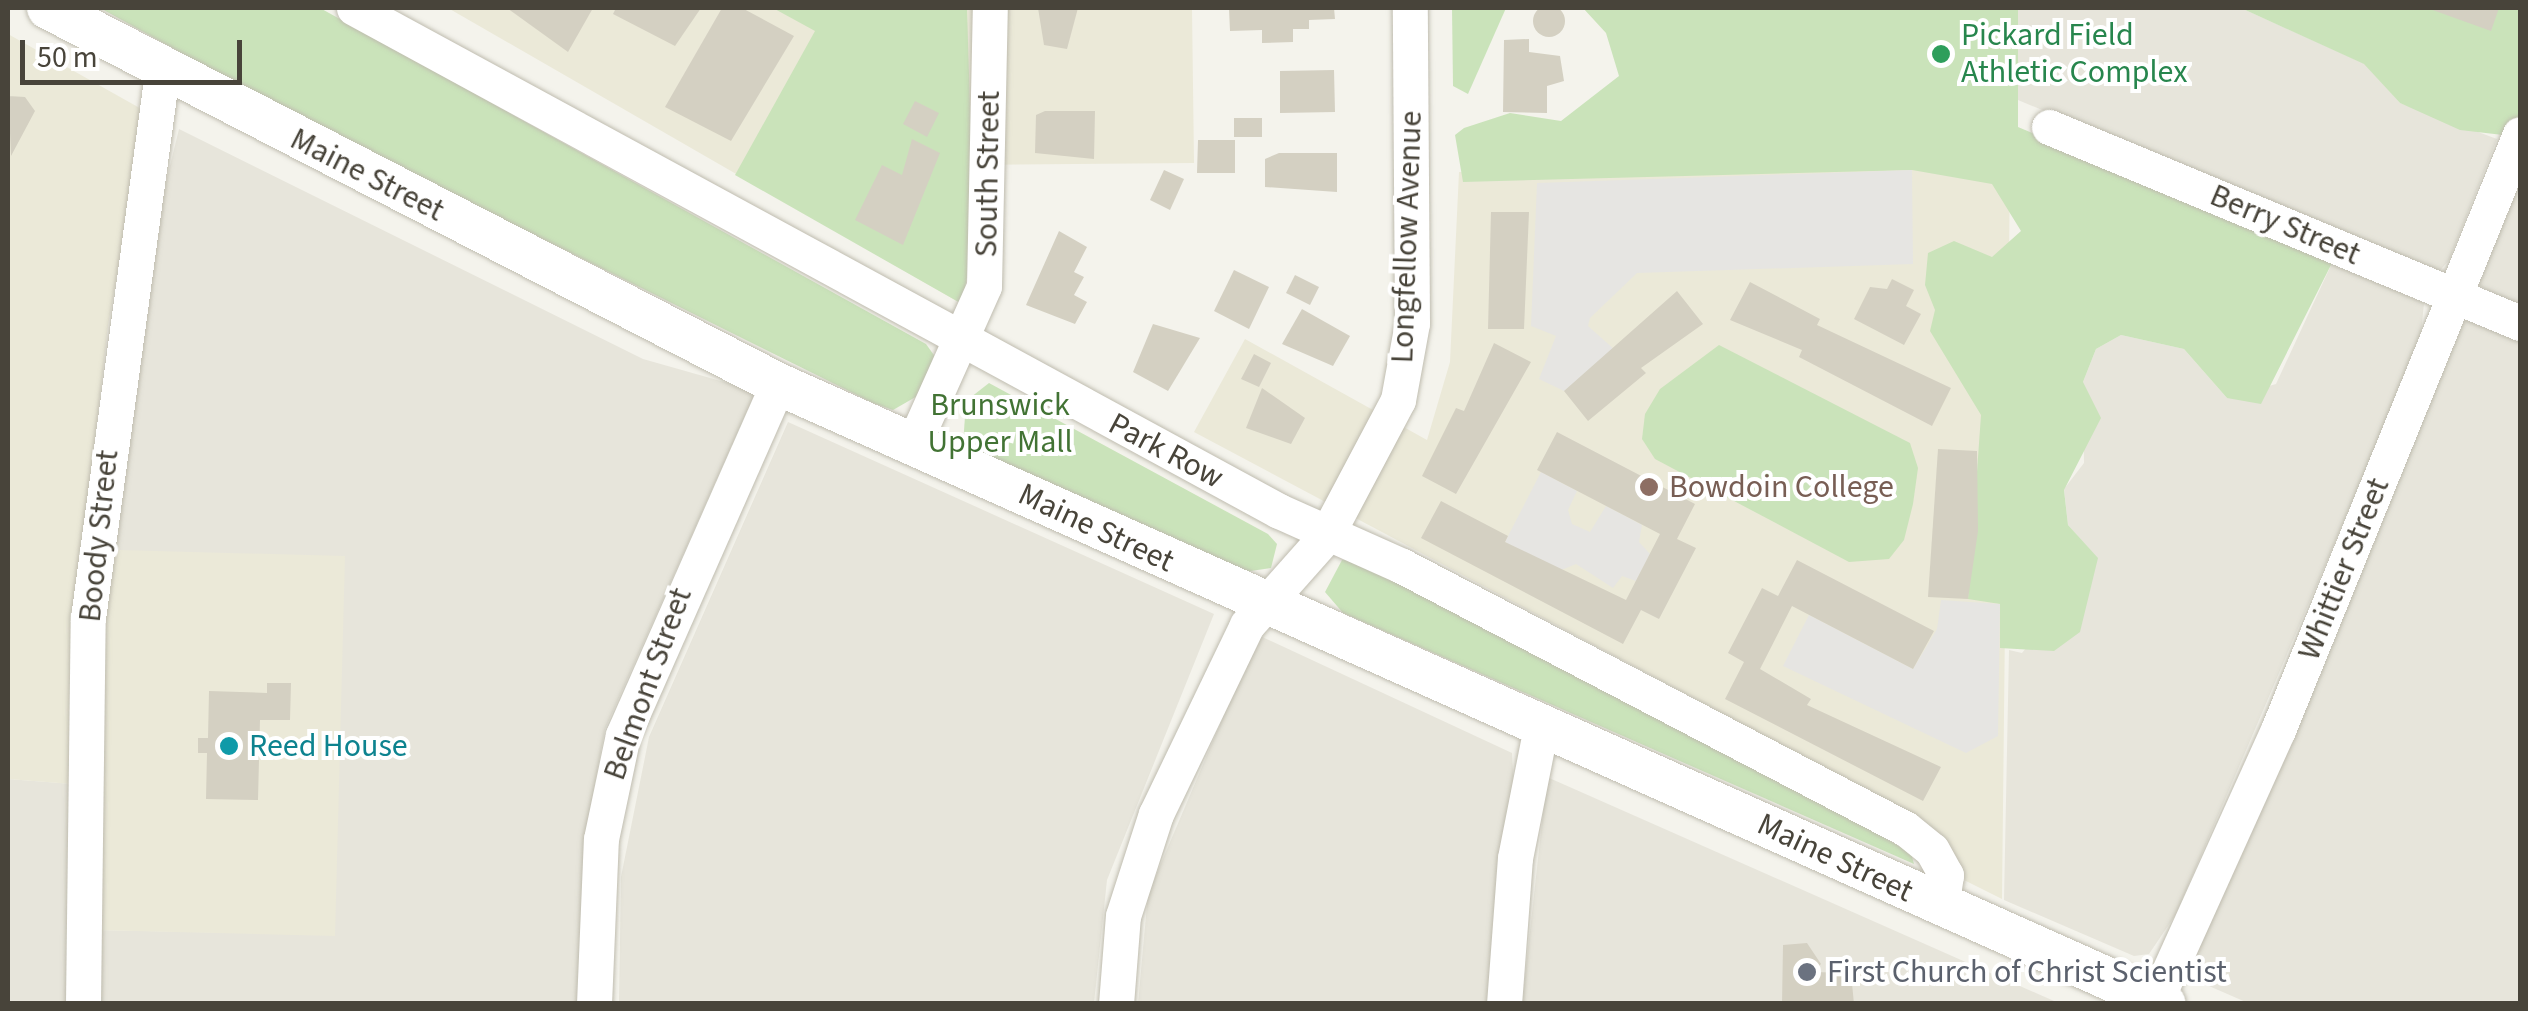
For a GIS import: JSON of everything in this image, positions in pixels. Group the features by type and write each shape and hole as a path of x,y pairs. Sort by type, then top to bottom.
{"street":[{"name":"Maine Street","path":"48,8 162,73 778,384 1266,604 1542,722 1941,907 2094,989 2160,1002"},
{"name":"Park Row","path":"354,8 961,342 1326,536 1402,566 1906,829 1932,850 1946,875 1941,907"},
{"name":"South Street","path":"914,444 961,342 988,260 990,8"},
{"name":"Longfellow Avenue","path":"1116,1004 1136,864 1242,634 1326,536 1390,424 1409,348 1410,8"},
{"name":"Boody Street","path":"83,1004 88,618 162,73"},
{"name":"Berry Street","path":"2049,127 2520,323"},
{"name":"Whittier Street","path":"2160,1002 2278,730 2520,134"},
{"name":"Belmont Street","path":"594,1004 600,838 623,735 778,384"},
{"path":"1504,1004 1515,858 1542,722"}],"shaded area":[{"path":"448,8 1192,8 1194,163 972,165 962,304"},
{"path":"2018,8 2241,8 2365,64 2400,103 2497,139 2449,260 2437,274 2018,100"},
{"path":"8,34 145,111 108,326 82,549 345,556 335,936 95,930 98,786 8,779"},
{"path":"179,129 643,359 756,391 605,729 586,832 580,1003 95,1003 95,930 335,935 106,550 147,260"},
{"path":"2520,164 2520,310 2474,282"},
{"name":"Bowdoin College","path":"2010,165 2002,899 1960,878 1923,820 1194,432 1245,339 1427,440 1450,362 1459,172"},
{"path":"1912,170 1913,264 1637,273 1590,318 1588,326 1615,350 1564,391 1539,379 1556,336 1531,326 1537,183"},
{"path":"2333,261 2424,303 2420,343 2176,914 2149,954 2134,956 2004,900 2009,650 2022,653 2097,558 2068,525 2064,489 2084,463 2083,382 2096,349 2121,335 2184,349 2227,398 2276,384"},
{"path":"2469,320 2520,342 2520,1003 2248,1003 2186,976 2460,324"},
{"path":"788,422 1214,614 1107,880 1094,1003 619,1003 621,877 649,737"},
{"path":"1541,472 1577,491 1568,510 1572,524 1590,532 1606,506 1642,525 1639,542 1650,554 1636,581 1622,576 1613,588 1576,564 1559,571 1505,542"},
{"path":"1941,600 2000,604 1998,736 1966,753 1783,666 1809,615 1913,669 1937,629"},
{"path":"1258,635 1512,753 1515,812 1496,1003 1138,1004 1148,894"},
{"path":"1547,777 2054,1001 2056,1003 1522,1004"},
{"path":"8,779 73,784 70,1003 8,1003"}],"green space":[{"name":"Brunswick Upper Mall","path":"100,8 320,8 926,344 936,358 926,391 893,410 873,403 297,117"},
{"path":"773,8 967,8 974,239 962,304 735,175 815,31"},
{"path":"1452,8 1506,8 1468,94 1453,86"},
{"path":"1583,8 2018,8 2018,127 2333,261 2261,404 2227,398 2184,349 2121,335 2096,349 2083,382 2101,418 2064,490 2068,525 2098,558 2080,632 2054,651 2000,648 2000,604 1968,599 1981,415 1930,331 1935,310 1925,285 1928,253 1954,241 1992,257 2021,231 1992,184 1912,170 1463,182 1455,135 1464,128 1510,113 1561,121 1619,76 1606,33"},
{"path":"2241,8 2520,8 2520,137 2460,130 2400,103 2364,64"},
{"path":"1719,345 1910,443 1918,468 1913,504 1904,540 1889,559 1849,562 1655,459 1642,439 1645,414 1660,389"},
{"name":"Brunswick Upper Mall","path":"989,383 1268,534 1277,544 1271,568 1244,572 963,446 966,401"},
{"path":"1342,560 1364,560 1860,824 1911,853 1914,864 1343,613 1325,592"}],"building":[{"path":"1549,5 1560,10 1565,21 1560,32 1549,37 1538,32 1533,21 1538,10"},
{"path":"507,8 593,8 568,52"},
{"path":"616,8 701,8 675,46 613,14"},
{"path":"722,8 742,8 794,36 731,141 665,107"},
{"path":"1038,8 1078,8 1067,49 1044,45"},
{"path":"1229,8 1334,8 1335,19 1309,20 1309,29 1293,29 1293,42 1262,43 1262,30 1230,31"},
{"path":"2427,8 2499,8 2491,31"},
{"path":"1529,39 1529,52 1560,56 1564,81 1547,86 1547,113 1503,112 1504,40"},
{"path":"1334,70 1335,112 1280,113 1280,71"},
{"path":"8,96 25,97 35,111 11,156"},
{"path":"915,101 939,113 927,137 903,124"},
{"path":"1045,111 1095,111 1094,159 1035,153 1036,115"},
{"path":"1234,118 1262,118 1262,137 1234,137"},
{"path":"912,139 940,153 903,245 855,220 882,165 902,175"},
{"path":"1198,140 1235,140 1235,173 1197,173"},
{"path":"1279,153 1337,153 1337,192 1265,187 1265,159"},
{"path":"1164,170 1184,179 1170,210 1150,200"},
{"path":"1491,212 1529,212 1524,329 1488,329"},
{"path":"1059,231 1087,247 1074,272 1084,277 1074,295 1087,302 1075,324 1026,305"},
{"path":"1234,270 1269,287 1249,329 1214,311"},
{"path":"1295,275 1319,287 1310,305 1286,293"},
{"path":"1892,279 1914,290 1906,306 1921,314 1904,345 1854,319 1870,287 1887,289"},
{"path":"1750,282 1820,319 1817,325 1951,388 1932,426 1799,357 1802,350 1730,320"},
{"path":"1677,291 1703,324 1641,368 1646,373 1588,421 1564,391"},
{"path":"1302,309 1350,336 1333,366 1282,344"},
{"path":"1153,324 1200,338 1168,391 1133,372"},
{"path":"1494,343 1531,362 1456,494 1422,476 1456,408 1464,411"},
{"path":"1254,354 1271,363 1259,387 1241,379"},
{"path":"1262,388 1305,418 1291,444 1246,428"},
{"path":"1557,432 1695,504 1677,539 1696,548 1659,619 1641,610 1623,644 1421,538 1441,501 1508,536 1505,542 1626,600 1660,534 1537,470"},
{"path":"1938,449 1977,451 1978,531 1968,599 1928,597"},
{"path":"1797,560 1934,631 1913,669 1792,606 1760,669 1811,699 1807,705 1941,767 1923,801 1725,699 1744,662 1728,653 1762,588 1778,596"},
{"name":"Reed House","path":"267,683 291,683 290,720 260,720 258,800 206,799 207,753 198,753 198,738 208,738 209,691 267,693"},
{"name":"First Church of Christ Scientist","path":"1807,943 1821,964 1813,972 1851,973 1854,1004 1782,1004 1783,945"}],"place":[{"name":"Pickard Field Athletic Complex","path":"1941,54"},
{"name":"Bowdoin College","path":"1649,487"},
{"name":"Reed House","path":"229,746"},
{"name":"First Church of Christ Scientist","path":"1807,972"}]}
